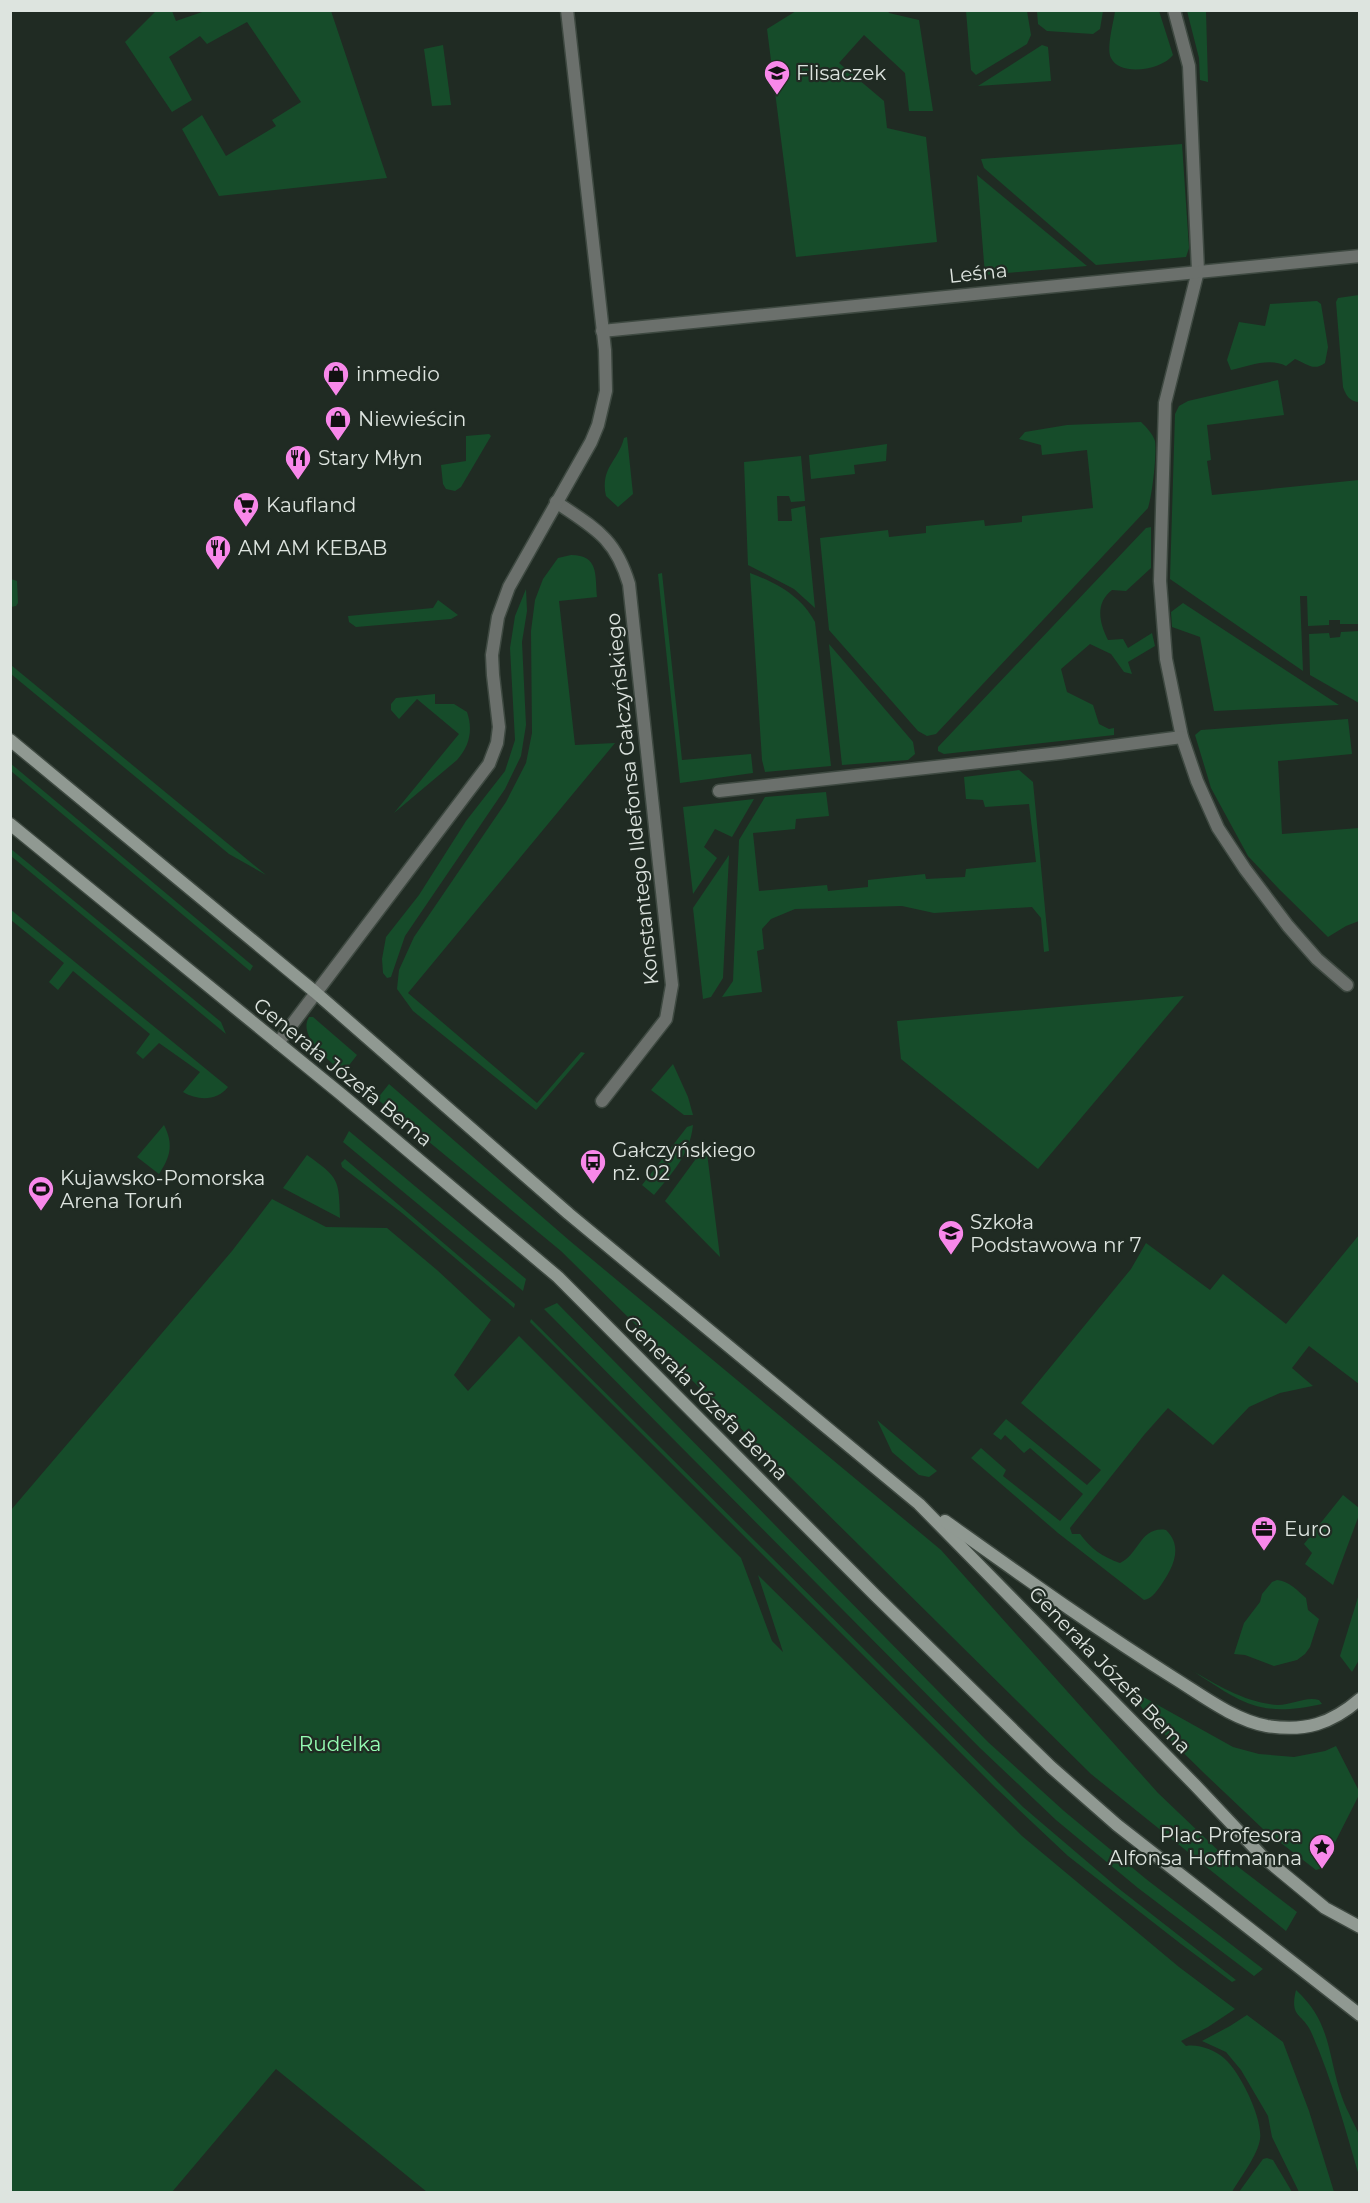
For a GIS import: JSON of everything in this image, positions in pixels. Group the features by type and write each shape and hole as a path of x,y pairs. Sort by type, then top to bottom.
{"main road":[{"name":"Generała Józefa Bema","path":"10,740 315,992 569,1214 919,1504 1196,1785 1262,1856 1325,1908 1359,1927"},
{"name":"Generała Józefa Bema","path":"10,824 278,1043 558,1277 875,1595 1051,1767 1117,1825 1359,2015"},
{"path":"919,1504 1123,1646 1214,1703 1246,1720 1288,1728 1306,1727 1325,1722 1346,1711 1359,1699"}],"street":[{"path":"278,1043 489,764 497,742 499,728 492,655 498,617 508,587 591,442 603,413 606,376 605,350 567,10"},
{"path":"1174,10 1189,66 1198,271 1165,403 1160,581 1166,659 1182,737 1197,781 1218,828 1245,869 1288,926 1317,959 1347,985"},
{"name":"Leśna","path":"602,331 1359,256"},
{"name":"Konstantego Ildefonsa Gałczyńskiego","path":"556,502 598,531 609,542 621,560 629,584 672,985 666,1019 602,1101"},
{"path":"719,791 1182,737"}],"green space":[{"path":"1037,10 1103,11 1100,29 1093,34 1047,31 1038,24"},
{"path":"156,11 172,11 176,21 205,11 331,11 387,178 219,196 182,129 202,115 226,156 276,126 272,120 301,102 247,22 207,44 200,36 169,57 192,100 172,112 125,42"},
{"path":"796,11 888,11 919,20 933,111 909,111 905,73 864,35 839,63 884,101 887,128 926,137 937,242 796,257 767,29"},
{"path":"966,11 1027,11 1031,35 1027,44 976,75 971,70"},
{"path":"1115,11 1159,11 1173,55 1151,68 1123,68 1116,64 1111,58 1109,48"},
{"path":"1187,11 1206,11 1208,82 1200,80 1199,58"},
{"path":"443,45 451,105 432,106 424,49"},
{"path":"1042,45 1048,47 1051,81 978,86"},
{"path":"1182,144 1189,248 1186,257 1096,265 984,168 981,159"},
{"path":"977,175 1087,266 985,275"},
{"path":"1359,295 1360,402 1356,402 1347,395 1343,387 1336,302 1338,298"},
{"path":"1317,301 1321,304 1328,347 1325,363 1313,367 1295,359 1286,366 1266,362 1231,370 1227,360 1239,322 1265,326 1270,304"},
{"path":"1278,380 1284,415 1207,425 1211,460 1207,461 1212,495 1359,480 1359,624 1340,624 1340,620 1329,620 1329,625 1308,626 1307,596 1300,596 1303,671 1170,579 1175,414 1179,406 1188,401"},
{"path":"1141,422 1155,441 1154,475 1148,508 936,734 927,736 918,731 829,630 820,538 888,530 889,537 926,533 926,526 984,520 985,526 1022,522 1022,516 1093,508 1087,450 1042,455 1041,445 1019,439 1025,432 1067,425"},
{"path":"489,434 491,436 461,487 455,491 446,489 443,484 441,465 466,461 466,436"},
{"path":"627,437 633,494 618,507 606,496 605,478 624,438"},
{"path":"887,444 886,461 854,465 855,474 811,479 809,455"},
{"path":"801,456 805,501 791,502 789,496 777,496 778,521 792,521 791,509 805,506 815,608 794,589 748,565 744,462"},
{"path":"1151,527 1151,568 1126,591 1112,590 1103,601 1100,613 1108,640 1123,639 1128,648 1152,633 1155,646 1128,662 1132,674 1124,672 1111,654 1090,644 1061,669 1067,692 1093,705 1099,724 1109,729 1114,728 1114,735 944,754 938,751 938,747 1146,528"},
{"path":"571,555 587,558 591,562 594,568 597,597 559,601 575,745 615,743 408,993 537,1103 581,1052 585,1053 536,1110 413,1011 397,989 399,970 414,937 506,802 526,763 532,733 531,631 535,600 543,579 558,558"},
{"path":"662,573 682,760 751,754 753,773 680,783 658,574"},
{"path":"750,573 770,581 795,598 815,622 831,766 765,772 762,760"},
{"path":"11,579 17,581 18,603 11,607"},
{"path":"526,589 527,611 522,642 526,725 521,756 505,789 405,936 391,977 387,978 383,973 382,959 386,937 419,895 466,821 505,771 515,740 510,648 515,616"},
{"path":"438,600 458,615 451,619 356,627 349,622 348,616 433,608"},
{"path":"1183,603 1339,705 1214,711 1200,637 1172,627 1171,612"},
{"path":"1360,631 1359,703 1310,675 1309,634 1329,633 1330,638 1340,637 1341,632"},
{"path":"829,644 913,742 915,754 908,760 842,765"},
{"path":"11,665 266,875 229,854 11,674"},
{"path":"435,694 435,704 454,704 467,712 470,731 465,749 457,760 394,813 459,734 417,699 399,719 391,710 391,704 396,698"},
{"path":"1348,719 1352,754 1278,761 1282,834 1359,828 1359,921 1328,937 1248,856 1211,788 1195,735 1201,730"},
{"path":"10,763 253,966 250,971 11,771"},
{"path":"1019,770 1033,782 1049,951 1044,952 1041,918 1032,907 934,913 902,906 795,909 771,919 762,929 764,949 757,951 762,992 722,997 733,981 739,840 765,797 826,792 829,816 796,819 795,829 753,833 759,891 827,885 828,891 868,887 868,880 925,874 926,879 965,877 966,869 1036,862 1029,804 985,807 983,800 966,799 964,777"},
{"path":"754,799 732,837 715,829 704,847 717,858 693,894 683,807"},
{"path":"11,849 221,1022 226,1034 11,856"},
{"path":"729,855 723,978 711,997 703,999 693,908"},
{"path":"10,909 228,1087 224,1092 213,1097 201,1098 183,1092 200,1072 159,1043 143,1059 136,1053 150,1034 73,971 58,990 49,982 64,963 11,920"},
{"path":"1184,996 1038,1169 901,1059 897,1021"},
{"path":"309,1017 313,1017 357,1055 343,1073 323,1055 311,1040 306,1024"},
{"path":"673,1064 688,1097 693,1115 684,1115 651,1090"},
{"path":"389,1084 570,1241 941,1550 1158,1793 1224,1856 1297,1912 1286,1931 1091,1774 561,1251 377,1099"},
{"path":"164,1125 170,1145 166,1162 159,1174 137,1157"},
{"path":"693,1125 684,1155 654,1195 642,1185 687,1127"},
{"path":"349,1131 526,1279 523,1291 343,1142"},
{"path":"706,1145 720,1257 665,1201"},
{"path":"307,1155 326,1169 335,1180 338,1187 340,1218 283,1188"},
{"path":"345,1159 515,1304 514,1308 402,1213 342,1167 341,1163"},
{"name":"Rudelka","path":"272,1199 326,1227 387,1228 491,1320 454,1375 468,1391 519,1336 741,1558 772,1641 783,1652 758,1575 1022,1836 1179,1967 1235,2009 1181,2041 1186,2046 1212,2050 1225,2059 1237,2074 1254,2108 1260,2130 1259,2145 1232,2192 427,2192 276,2069 172,2192 11,2192 11,1510 232,1251"},
{"path":"1359,1235 1359,1384 1309,1346 1292,1368 1313,1386 1280,1393 1249,1407 1213,1445 1168,1408 1070,1528 1072,1534 1080,1534 1098,1552 1120,1563 1132,1554 1151,1532 1166,1530 1175,1544 1174,1559 1164,1581 1149,1598 1144,1600 1058,1533 971,1458 981,1448 1006,1470 1003,1476 1060,1521 1083,1494 1030,1448 1024,1453 1005,1435 1001,1440 993,1434 1006,1419 1087,1485 1101,1470 1021,1403 1131,1269 1146,1243 1210,1290 1223,1274 1286,1324"},
{"path":"557,1303 988,1742 1064,1811 1146,1879 1263,1969 1254,1976 1138,1888 1056,1820 980,1748 544,1309"},
{"path":"531,1319 1023,1807 1118,1888 1236,1980 1232,1982 1068,1856 996,1788 530,1322"},
{"path":"877,1420 937,1471 929,1477 919,1475 892,1452"},
{"path":"1343,1495 1359,1508 1359,1515 1333,1585 1305,1564 1312,1553 1304,1544"},
{"path":"1277,1580 1289,1584 1306,1598 1308,1610 1319,1619 1310,1647 1305,1654 1297,1660 1274,1666 1245,1655 1234,1654 1244,1623 1260,1602 1262,1594 1272,1582"},
{"path":"1359,1594 1359,1660 1352,1672 1340,1656"},
{"path":"1191,1670 1232,1692 1266,1704 1288,1704 1314,1699 1319,1700 1322,1704 1282,1709 1252,1705 1224,1691"},
{"path":"1129,1689 1233,1747 1259,1754 1294,1757 1325,1751 1336,1746 1359,1795 1322,1868 1316,1870 1263,1829 1151,1721"},
{"path":"1296,1990 1317,2015 1323,2028 1343,2100 1360,2138 1359,2176 1326,2069 1308,2027 1294,2006"},
{"path":"1247,2015 1283,2042 1309,2111 1334,2192 1299,2192 1272,2137 1268,2116 1241,2070 1226,2052 1202,2041"},
{"path":"1263,2159 1273,2160 1292,2192 1239,2192"}],"place":[{"name":"Flisaczek","path":"777,96"},
{"name":"inmedio","path":"336,397"},
{"name":"Niewieścin","path":"338,442"},
{"name":"Stary Młyn","path":"298,481"},
{"name":"Kaufland","path":"246,528"},
{"name":"AM AM KEBAB","path":"218,571"},
{"name":"Gałczyńskiego nż. 02","path":"593,1185"},
{"name":"Kujawsko-Pomorska Arena Toruń","path":"41,1212"},
{"name":"Szkoła Podstawowa nr 7","path":"951,1256"},
{"name":"Euro","path":"1264,1552"},
{"name":"Plac Profesora Alfonsa Hoffmanna","path":"1322,1870"}]}
